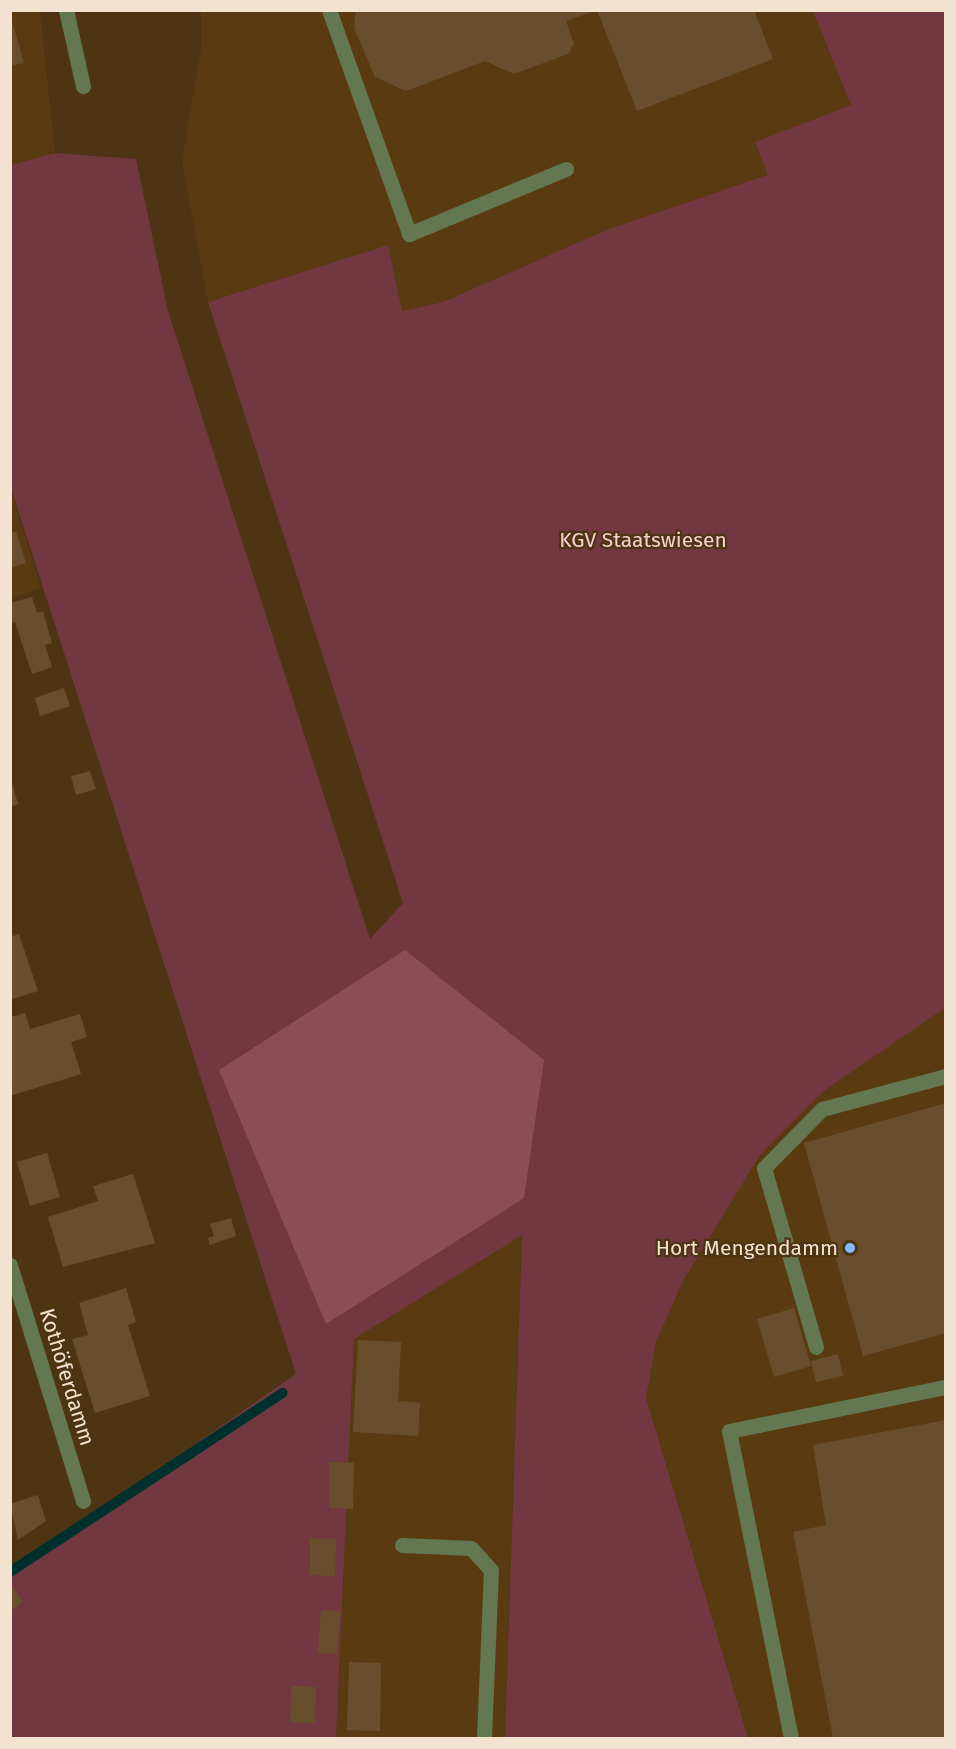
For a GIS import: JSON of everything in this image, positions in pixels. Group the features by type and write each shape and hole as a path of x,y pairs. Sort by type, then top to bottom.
{"street":[{"path":"66,10 83,86"},
{"path":"329,10 409,234 566,170"},
{"path":"816,1347 764,1168 822,1109 945,1076"},
{"name":"Kothöferdamm","path":"10,1265 83,1502"},
{"path":"790,1738 729,1431 945,1387"},
{"path":"402,1545 471,1548 491,1570 484,1738"}],"shaded area":[{"path":"11,11 40,11 55,153 11,165"},
{"path":"201,11 813,11 851,105 755,142 769,175 609,229 443,302 401,311 388,245 208,302 182,161 201,49"},
{"path":"10,488 41,588 11,598 10,598"},
{"path":"405,950 544,1060 524,1198 326,1324 219,1070"},
{"path":"945,1008 945,1738 748,1738 646,1398 656,1342 683,1281 760,1155 825,1090"},
{"path":"522,1234 505,1738 336,1738 354,1339"}],"green space":[{"name":"KGV Staatswiesen","path":"813,11 945,11 945,1008 825,1090 760,1155 683,1281 656,1342 646,1398 748,1738 505,1738 522,1235 354,1339 336,1738 11,1738 11,1572 296,1374 11,488 11,165 55,153 136,159 168,311 370,939 403,903 208,302 388,245 402,311 443,302 609,229 768,175 755,142 851,105"}],"building":[{"path":"356,10 595,11 566,21 574,44 568,54 514,74 485,61 406,91 375,77 354,28"},
{"path":"597,10 754,10 773,59 637,111"},
{"path":"10,14 24,63 10,66"},
{"path":"16,531 26,563 10,568 10,533"},
{"path":"32,597 37,613 43,611 52,643 45,645 52,667 32,674 15,622 10,623 10,603"},
{"path":"64,688 70,706 40,716 35,698"},
{"path":"90,771 96,789 76,795 71,776"},
{"path":"10,781 18,804 10,807"},
{"path":"19,934 38,991 10,1000 10,937"},
{"path":"25,1013 30,1029 80,1014 87,1037 71,1042 81,1074 10,1096 10,1017"},
{"path":"946,1103 946,1333 863,1356 804,1143"},
{"path":"47,1153 60,1197 30,1206 17,1162"},
{"path":"133,1174 155,1243 63,1267 48,1217 98,1201 93,1186"},
{"path":"231,1218 236,1236 210,1245 208,1238 214,1236 210,1224"},
{"path":"126,1288 136,1322 128,1325 150,1396 95,1413 72,1339 88,1335 79,1303"},
{"path":"794,1308 811,1366 774,1377 757,1319"},
{"path":"358,1340 401,1342 398,1401 420,1403 418,1436 353,1432"},
{"path":"838,1354 843,1376 816,1382 811,1361"},
{"path":"946,1420 946,1738 833,1738 793,1532 826,1525 813,1445"},
{"path":"329,1462 354,1463 353,1509 329,1508"},
{"path":"38,1495 46,1521 18,1540 10,1504"},
{"path":"310,1538 336,1539 335,1576 310,1575"},
{"path":"10,1583 23,1602 10,1611"},
{"path":"321,1610 340,1611 337,1654 318,1653"},
{"path":"349,1662 381,1663 380,1731 347,1730"},
{"path":"291,1686 316,1687 315,1723 290,1722"}],"waterway":[{"path":"10,1572 282,1393"}],"place":[{"name":"Hort Mengendamm","path":"850,1248"}]}
